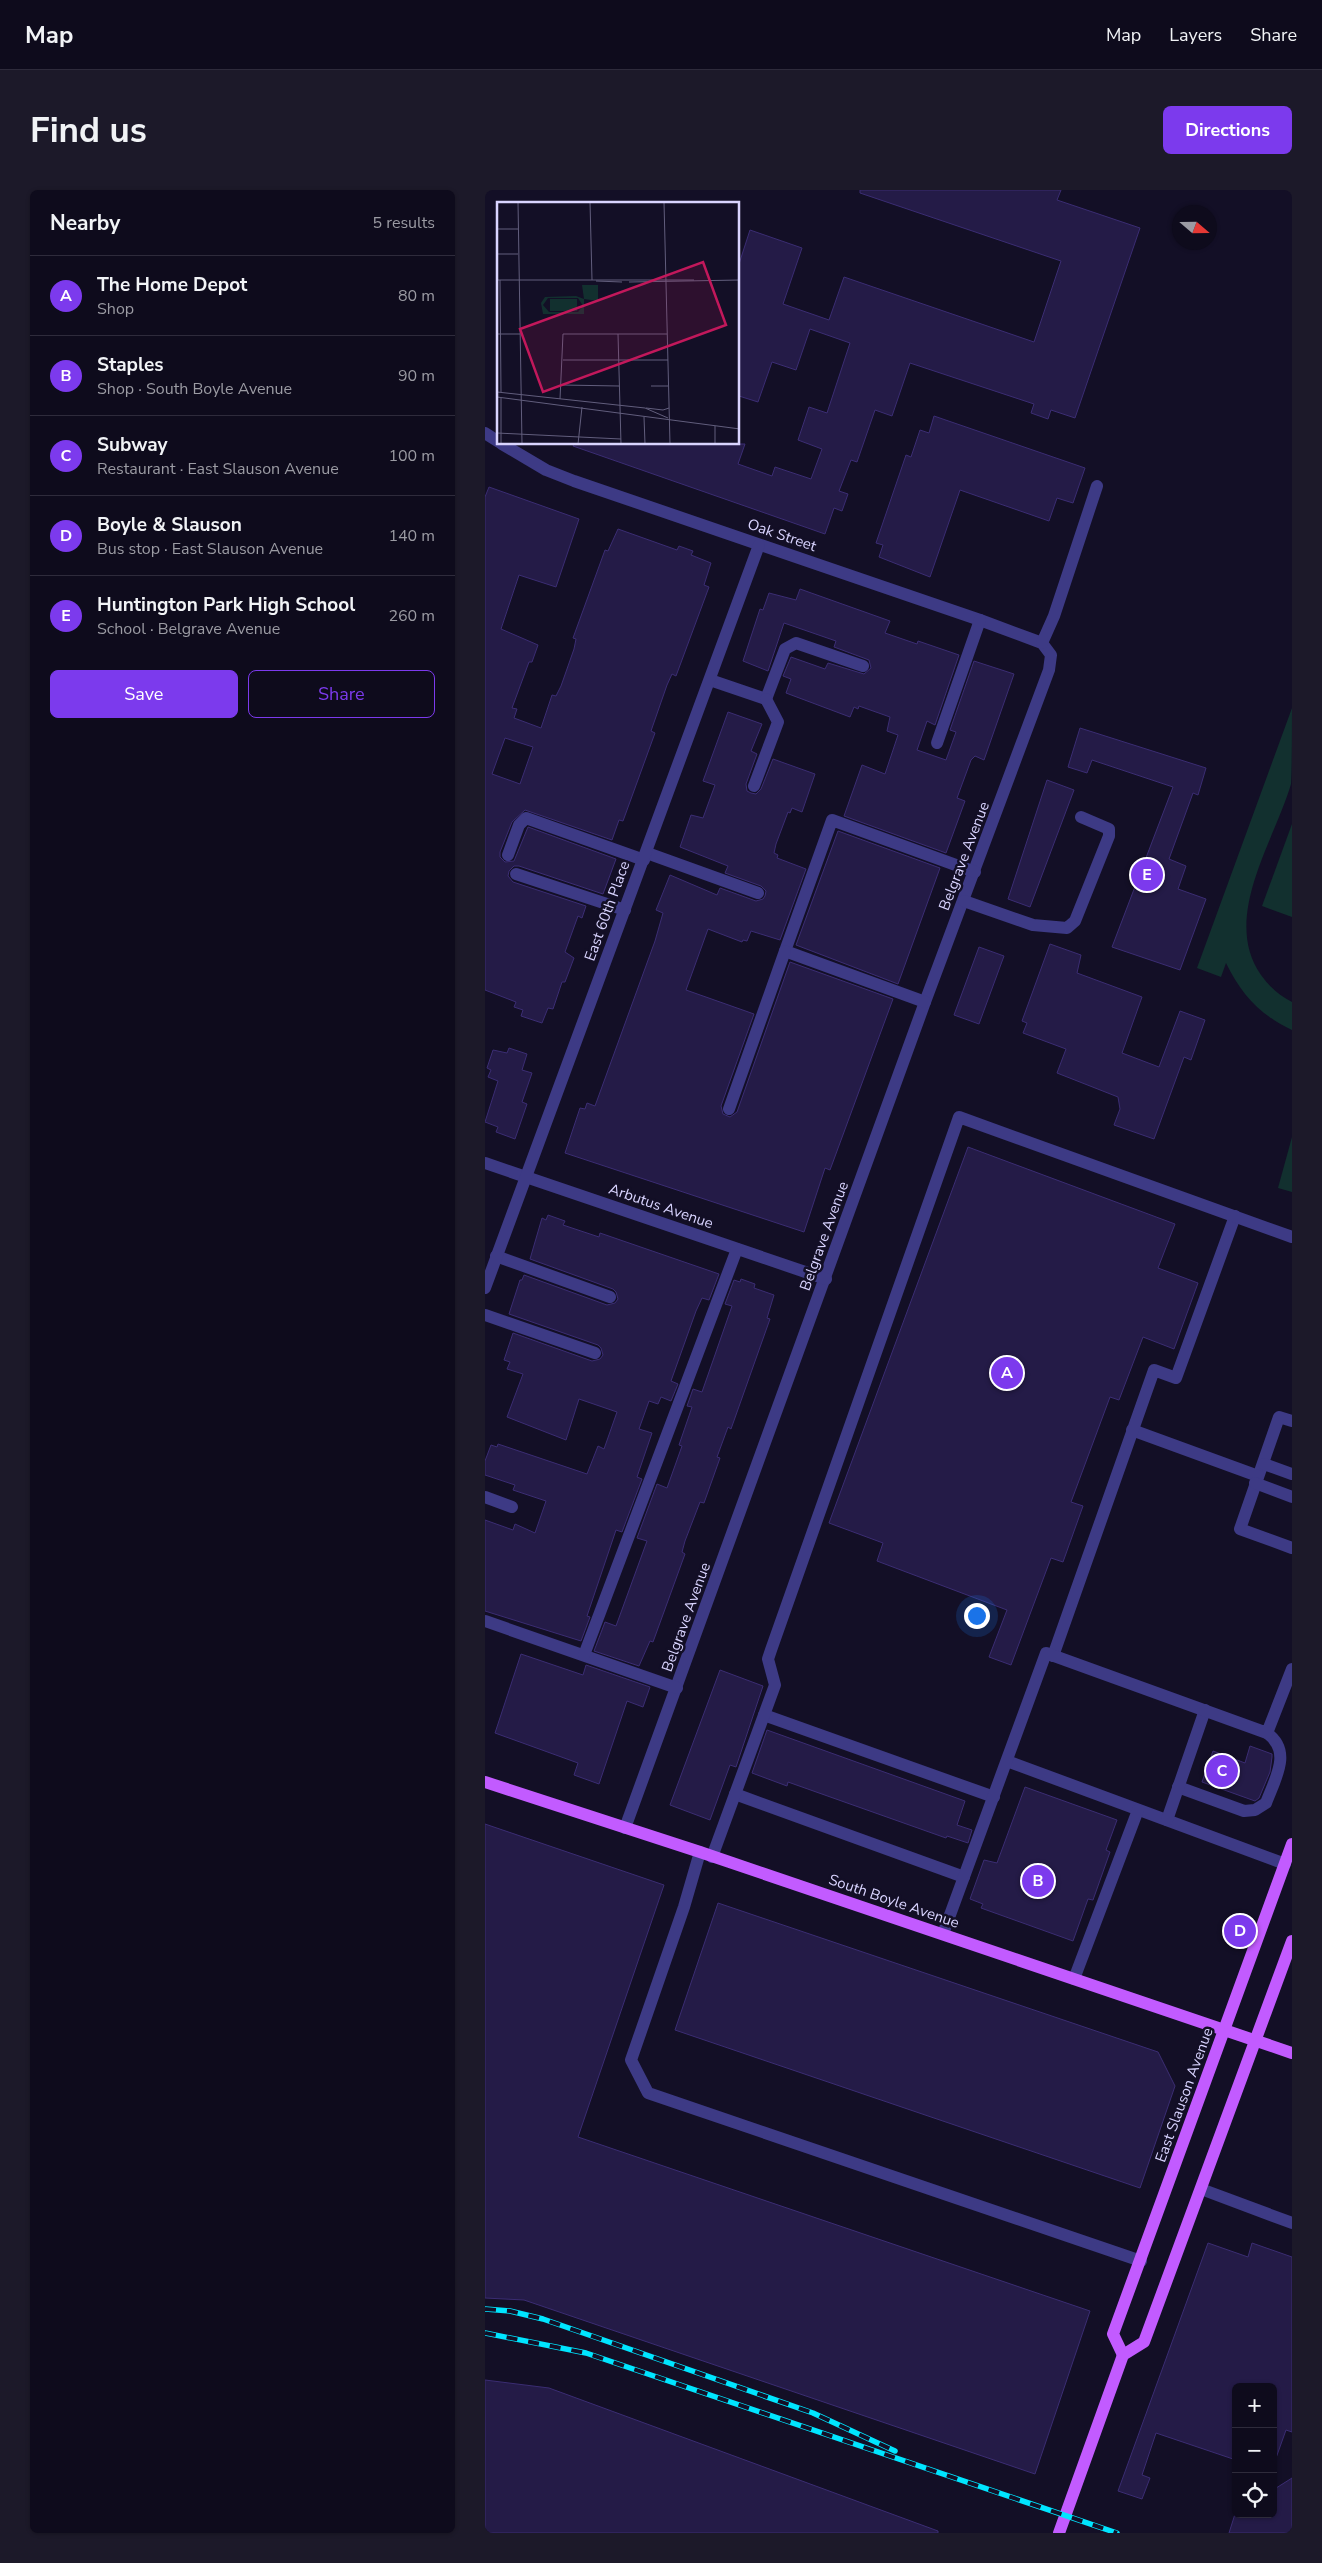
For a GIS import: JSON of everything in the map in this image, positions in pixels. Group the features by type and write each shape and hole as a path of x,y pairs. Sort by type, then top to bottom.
{"main road":[{"name":"South Boyle Avenue","path":"485,1782 700,1852 1292,2053"},
{"name":"East Slauson Avenue","path":"1123,2355 1113,2334 1292,1844"},
{"path":"1059,2533 1123,2355 1144,2342 1292,1941"}],"street":[{"path":"485,433 497,441"},
{"name":"Oak Street","path":"504,445 546,470 1042,643"},
{"path":"1042,643 1054,616 1097,486"},
{"name":"East 60th Place","path":"485,1288 711,680 759,545"},
{"path":"937,743 980,620"},
{"path":"766,699 785,649 796,643 863,666"},
{"name":"Belgrave Avenue","path":"625,1828 826,1279 925,1002 1049,670 1051,655 1042,643"},
{"path":"711,680 766,699 778,722 754,786"},
{"path":"964,901 1023,923 1043,927 1067,928 1075,921 1109,836 1109,829 1081,817"},
{"path":"508,855 519,825 526,818 758,893"},
{"path":"729,1109 832,820 975,872"},
{"path":"516,874 625,910"},
{"path":"785,951 925,1002"},
{"path":"712,1857 775,1685 768,1659 959,1117 1292,1237"},
{"name":"Arbutus Avenue","path":"485,1163 826,1279"},
{"path":"1053,1656 1153,1370 1176,1378 1235,1216"},
{"path":"583,1655 737,1249"},
{"path":"496,1256 610,1296"},
{"path":"485,1315 595,1353"},
{"path":"1292,1421 1279,1417 1240,1529 1292,1548"},
{"path":"1132,1430 1256,1480 1292,1497"},
{"path":"1264,1464 1292,1474"},
{"path":"485,1497 512,1507"},
{"path":"485,1621 677,1688"},
{"path":"943,1934 1046,1653 1267,1733 1279,1742 1283,1756 1266,1803 1261,1808 1244,1811 1178,1787"},
{"path":"1267,1733 1292,1669"},
{"path":"1167,1820 1205,1710"},
{"path":"764,1715 993,1797"},
{"path":"1007,1761 1285,1864"},
{"path":"735,1794 964,1877"},
{"path":"1075,1979 1139,1810"},
{"path":"700,1852 684,1907 631,2060 648,2093 1141,2261"},
{"path":"1201,2189 1292,2223"}],"green space":[{"path":"1292,708 1291,784 1255,880 1248,905 1246,929 1250,953 1261,975 1283,997 1292,1002 1292,1030 1270,1018 1245,994 1226,963 1221,977 1197,968"},
{"path":"1292,824 1292,917 1262,906"},
{"path":"1292,1137 1292,1192 1278,1188"}],"building":[{"path":"860,190 1061,190 1057,200 1140,228 1075,418 1051,410 1048,419 1031,413 1034,404 910,363 892,416 875,410 857,462 851,460 839,491 848,494 842,511 834,508 825,534 573,446 745,444 738,464 772,476 775,467 811,479 822,449 798,440 809,407 827,413 850,343 810,329 796,370 772,362 758,402 740,396 740,261 750,230 802,248 783,304 829,320 844,277 1034,342 1061,261 860,193"},
{"path":"934,416 1085,468 1073,503 1057,498 1049,521 960,490 930,577 879,557 883,545 876,543 906,455 911,457 920,430 929,433"},
{"path":"489,487 579,519 556,587 519,575 501,629 538,645 532,662 529,662 512,708 517,709 514,718 541,728 552,695 556,696 561,686 574,649 576,639 573,638 605,550 608,551 618,529 677,550 679,546 693,551 691,555 711,563 704,585 709,587 676,676 672,674 667,685 651,731 655,733 623,821 619,820 612,840 525,810 512,822 500,852 500,857 505,862 514,861 528,827 616,859 603,894 519,866 514,866 509,871 508,876 513,882 586,906 582,918 578,916 565,952 574,958 565,982 562,982 553,1009 548,1008 542,1023 521,1016 523,1010 514,1007 516,1002 485,990 485,497","holes":["505,738 533,747 520,784 492,774"]},
{"path":"800,589 890,621 885,633 917,644 918,641 959,655 935,725 927,721 917,750 946,760 956,732 950,730 974,661 1014,674 984,760 975,756 971,760 957,798 965,801 946,853 844,816 862,765 885,774 898,735 887,731 890,717 859,706 858,709 854,707 850,717 786,693 791,679 783,676 791,657 825,669 828,663 864,674 871,668 869,660 834,647 836,641 784,623 768,671 743,661 760,609 763,610 769,593 796,600"},
{"path":"728,712 762,724 751,751 757,754 746,784 747,791 756,794 761,789 773,759 815,774 802,812 792,808 790,813 788,812 774,853 778,855 777,858 806,869 780,940 751,931 747,941 743,940 742,942 708,929 686,990 754,1014 721,1106 723,1114 730,1117 737,1112 790,962 893,999 830,1170 825,1168 804,1232 565,1153 580,1108 585,1109 587,1103 595,1106 655,941 663,913 656,910 670,875 717,895 720,888 756,901 763,899 765,896 766,891 761,886 725,873 728,866 680,847 691,815 703,818 715,785 703,781"},
{"path":"1080,728 1206,768 1198,795 1193,793 1169,859 1186,866 1178,889 1206,899 1180,970 1112,947 1173,787 1092,760 1087,773 1068,767"},
{"path":"1047,780 1074,790 1030,907 1008,899"},
{"path":"838,831 940,868 898,984 796,945"},
{"path":"1050,944 1081,955 1077,973 1142,997 1122,1053 1159,1067 1180,1011 1205,1020 1191,1060 1184,1057 1154,1139 1114,1125 1120,1109 1118,1097 1057,1073 1066,1049 1023,1033 1027,1023 1022,1021"},
{"path":"979,947 1004,956 979,1024 954,1015"},
{"path":"509,1048 527,1054 522,1070 532,1073 522,1102 527,1104 515,1139 496,1132 498,1127 485,1122 498,1081 488,1077 491,1070 487,1068 493,1050 507,1053"},
{"path":"968,1147 1175,1224 1158,1268 1198,1283 1174,1349 1143,1337 1119,1400 1110,1397 1071,1502 1083,1506 1063,1562 1051,1558 1011,1665 989,1657 1007,1610 877,1561 883,1543 829,1523"},
{"path":"548,1215 565,1221 563,1225 599,1237 600,1233 719,1274 709,1300 702,1298 696,1311 671,1381 678,1384 671,1401 661,1397 658,1404 649,1401 639,1429 652,1433 637,1477 642,1479 622,1532 616,1530 587,1616 590,1617 581,1641 485,1611 485,1520 513,1530 515,1524 535,1533 546,1501 513,1490 515,1485 485,1475 485,1461 491,1445 497,1447 498,1444 587,1474 598,1446 604,1449 617,1412 579,1399 566,1440 507,1417 523,1374 507,1369 510,1362 504,1360 513,1333 592,1361 600,1359 603,1355 598,1345 509,1314 520,1280 522,1280 524,1275 607,1305 615,1303 618,1299 613,1289 530,1259 542,1218 546,1220"},
{"path":"741,1279 755,1284 754,1288 774,1295 767,1318 770,1319 731,1429 728,1427 717,1457 720,1458 704,1503 700,1502 685,1541 682,1552 685,1554 653,1642 650,1641 639,1666 594,1651 605,1622 616,1626 647,1541 637,1538 657,1484 667,1488 682,1446 679,1445 692,1407 687,1406 693,1389 702,1392 732,1306 725,1304 734,1280 740,1282"},
{"path":"521,1654 583,1675 586,1665 650,1687 643,1707 627,1701 599,1784 574,1775 578,1763 495,1733"},
{"path":"720,1670 763,1686 736,1767 730,1765 710,1820 670,1805"},
{"path":"767,1730 965,1801 957,1825 972,1830 968,1843 947,1836 946,1838 788,1782 787,1786 752,1773"},
{"path":"1250,1746 1272,1754 1270,1772 1259,1798 1255,1801 1202,1782 1213,1751 1245,1763"},
{"path":"1025,1787 1117,1820 1106,1850 1110,1852 1093,1900 1088,1899 1073,1941 981,1908 983,1904 970,1899 984,1860 997,1863"},
{"path":"485,1824 664,1885 578,2137 1090,2311 1035,2474 524,2300 485,2298"},
{"path":"718,1903 1158,2052 1175,2086 1140,2188 675,2030"},
{"path":"1208,2243 1248,2257 1252,2243 1292,2257 1292,2432 1286,2430 1277,2455 1277,2383 1232,2383 1232,2459 1156,2433 1142,2475 1150,2478 1142,2499 1118,2491"},
{"path":"485,2380 549,2388 938,2531 938,2533 485,2533"},
{"path":"1292,2478 1292,2533 1229,2533 1234,2518 1277,2518 1277,2487"}],"railway":[{"path":"485,2309 510,2311 543,2319 813,2413 895,2451"},
{"path":"485,2333 586,2353 1117,2533"}],"place":[{"name":"Huntington Park High School","path":"1147,875"},
{"name":"The Home Depot","path":"1007,1373"},
{"name":"Subway","path":"1222,1771"},
{"name":"Staples","path":"1038,1881"},
{"name":"Boyle & Slauson","path":"1240,1931"}]}
